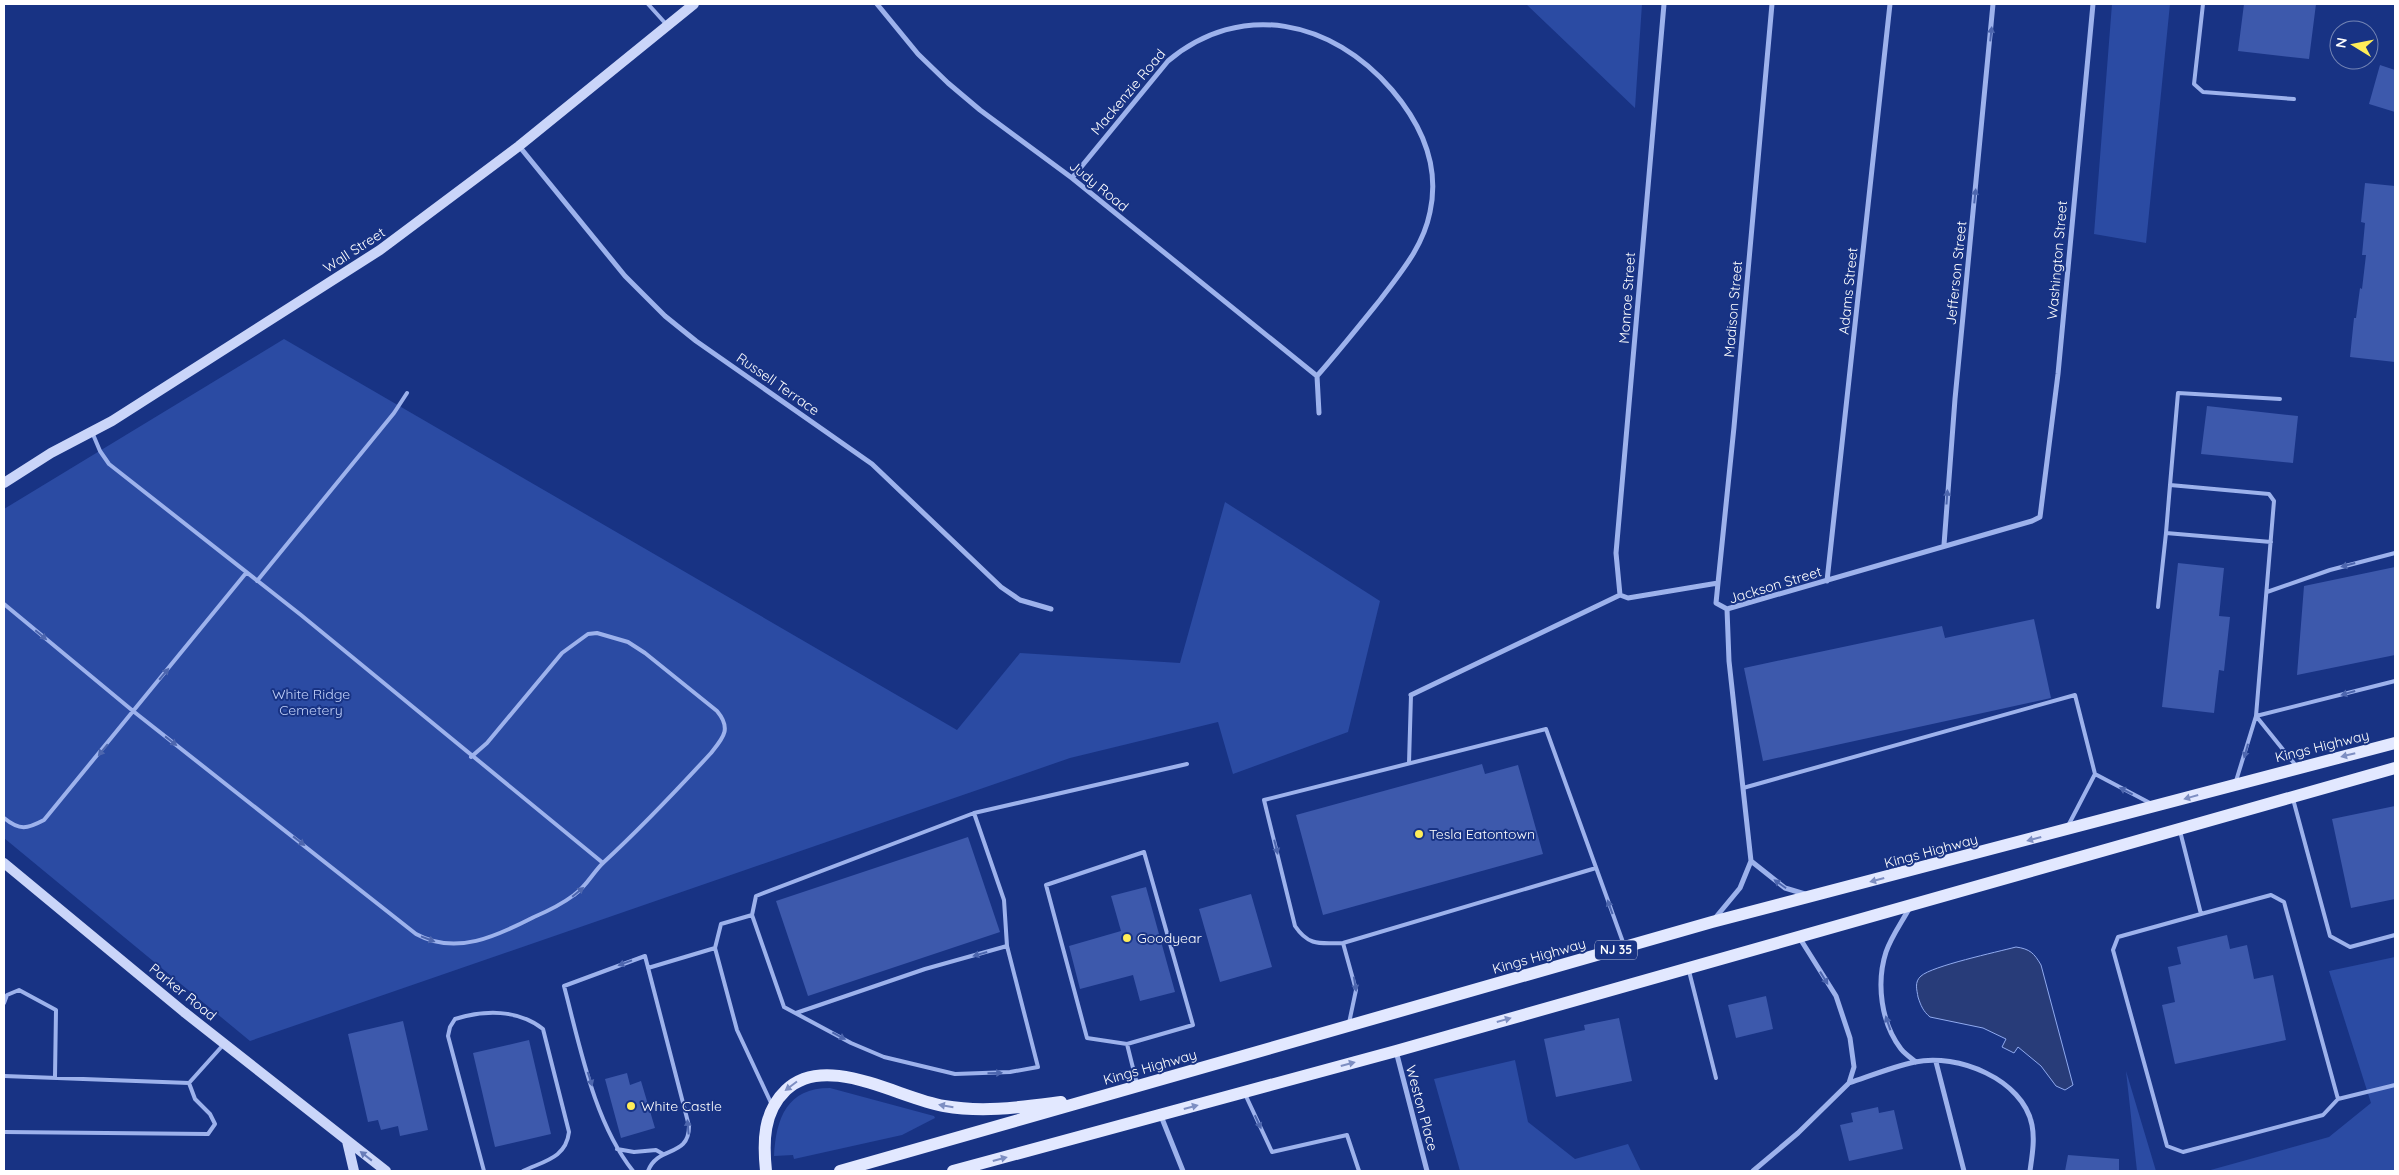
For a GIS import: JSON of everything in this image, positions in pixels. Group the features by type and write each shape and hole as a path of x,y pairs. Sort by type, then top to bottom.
{"main road":[{"name":"Kings Highway","path":"840,1171 1712,922 1815,897 2395,743"},
{"path":"953,1171 969,1169 1396,1051 2395,768"},
{"path":"766,1171 764,1146 766,1126 773,1108 779,1096 790,1086 805,1077 823,1074 856,1080 943,1106 986,1111 1098,1098"}],"street":[{"name":"Wall Street","path":"4,483 92,430 112,421 380,250 519,146 694,4"},
{"name":"Judy Road","path":"877,4 918,54 948,83 980,110 1072,178 1099,202 1317,376"},
{"name":"Monroe Street","path":"1620,595 1616,553 1664,4"},
{"name":"Madison Street","path":"1727,609 1716,603 1734,427 1772,4"},
{"name":"Adams Street","path":"1827,581 1890,4"},
{"name":"Jefferson Street","path":"1944,546 1955,399 1994,4"},
{"name":"Washington Street","path":"2040,517 2058,374 2092,4"},
{"name":"Mackenzie Road","path":"1072,178 1168,61 1183,46 1210,31 1240,22 1284,21 1322,34 1367,64 1402,103 1420,130 1427,147 1432,171 1431,206 1421,240 1411,258 1350,339 1317,376"},
{"name":"Russell Terrace","path":"519,146 625,276 666,316 696,341 872,464 1001,587 1020,600 1051,609"},
{"path":"1317,376 1319,413"},
{"name":"Jackson Street","path":"1751,861 1729,661 1727,609 2032,521 2040,517"},
{"name":"Jackson Street","path":"1411,695 1620,595 1628,598 1718,583"},
{"path":"1712,922 1740,888 1751,861 1785,888 1815,897"},
{"name":"Parker Road","path":"4,863 224,1044 386,1171"},
{"path":"1911,904 1887,950 1882,966 1881,999 1889,1027 1901,1050 1916,1062"},
{"path":"1798,936 1836,996 1850,1038 1854,1066 1849,1083"},
{"name":"Weston Place","path":"1396,1051 1427,1171"},
{"path":"1753,1171 1798,1133 1849,1083 1916,1062 1936,1062 1977,1067 2022,1100 2032,1125 2033,1148 2030,1171"},
{"path":"1936,1062 1964,1171"},
{"path":"1161,1115 1183,1171"},
{"path":"347,1140 354,1171"}],"lane":[{"path":"648,4 668,26"},
{"path":"2203,4 2194,84 2203,92 2294,99"},
{"path":"257,581 394,413 407,393"},
{"path":"2158,608 2178,393 2280,399"},
{"path":"92,430 100,451 109,464 257,581 603,863"},
{"path":"2170,485 2269,494 2274,501 2256,716 2234,785"},
{"path":"2166,533 2271,542"},
{"path":"2266,592 2330,570 2395,552"},
{"path":"4,818 14,827 22,828 32,826 44,820 246,573"},
{"path":"4,604 133,711 426,939 443,944 472,943 516,927 574,896 588,884 603,863 640,830 722,740 726,729 724,718 645,653 628,642 597,633 588,634 562,653 487,743 471,757"},
{"path":"2256,716 2395,681"},
{"path":"1409,763 1411,695"},
{"path":"1743,788 2075,695 2095,774 2065,831"},
{"path":"2256,716 2298,768"},
{"path":"1596,868 1343,943 1309,940 1304,938 1295,926 1264,800 1546,729 1625,947"},
{"path":"974,813 1004,900 1008,946 1038,1066 1010,1072 955,1074 884,1057 784,1007 752,915 756,896 974,813 1187,764"},
{"path":"2095,774 2158,807"},
{"path":"2292,797 2330,936 2350,947 2395,935"},
{"path":"2180,828 2201,914"},
{"path":"1144,852 1193,1025 1127,1044 1087,1038 1046,885 1144,852"},
{"path":"2338,1099 2284,902 2271,895 2118,937 2112,950 2168,1146 2183,1152 2323,1115 2338,1099 2395,1085"},
{"path":"752,915 721,924 715,948 737,1030 773,1108"},
{"path":"1343,943 1356,990 1349,1026"},
{"path":"796,1013 925,969 1008,946"},
{"path":"648,968 715,948"},
{"path":"633,1171 617,1149 590,1080 564,986 645,956 689,1126 688,1140 682,1147 663,1154 651,1164 648,1171"},
{"path":"1688,968 1716,1078"},
{"path":"4,1003 7,995 18,990 56,1010 55,1077"},
{"path":"484,1171 448,1036 450,1027 455,1019 476,1013 505,1013 523,1017 533,1021 543,1030 569,1132 568,1144 562,1152 523,1171"},
{"path":"189,1083 224,1044"},
{"path":"1127,1044 1138,1087"},
{"path":"4,1076 189,1083"},
{"path":"4,1132 208,1134 215,1124 210,1114 195,1099 189,1083"},
{"path":"1244,1092 1272,1152 1347,1135 1359,1171"},
{"path":"617,1149 634,1152 656,1150 663,1154"}],"green space":[{"path":"1526,4 1642,4 1635,108"},
{"path":"2112,4 2170,4 2146,243 2094,234"},
{"name":"White Ridge Cemetery","path":"284,339 957,730 1020,653 1180,663 1225,502 1380,601 1348,732 1233,774 1218,722 1070,758 250,1041 4,838 4,509"},
{"path":"2395,957 2395,1171 2207,1171 2329,1137 2371,1103 2329,971"},
{"path":"1515,1060 1528,1122 1575,1159 1628,1144 1641,1171 1460,1171 1434,1079"},
{"path":"2126,1071 2156,1171 2137,1171"},
{"path":"830,1088 934,1116 935,1118 902,1135 794,1159 793,1155 774,1156 775,1142 781,1118 794,1099 803,1093 815,1089"}],"shaded area":[{"path":"2016,947 2031,952 2041,965 2073,1085 2065,1090 2056,1086 2041,1066 2018,1047 2014,1053 2002,1047 2006,1039 1983,1028 1930,1017 1921,1006 1918,997 1917,981 1927,972"}],"building":[{"path":"2244,4 2316,4 2309,59 2238,51"},
{"path":"2380,65 2395,70 2395,112 2369,104"},
{"path":"2365,183 2395,186 2395,362 2350,357 2354,318 2356,318 2360,288 2362,289 2366,255 2362,255 2365,223 2361,222"},
{"path":"2207,406 2298,416 2293,463 2201,454"},
{"path":"2178,563 2224,568 2219,616 2230,617 2224,671 2219,670 2214,713 2162,707"},
{"path":"2395,567 2395,655 2297,675 2304,586"},
{"path":"2034,619 2051,698 1763,761 1744,668 1942,626 1945,638"},
{"name":"Tesla Eatontown","path":"1482,764 1485,774 1518,765 1543,854 1323,915 1296,815"},
{"path":"2395,806 2395,899 2351,908 2332,819"},
{"path":"968,837 1000,932 808,996 776,901"},
{"name":"Goodyear","path":"1146,887 1175,992 1140,1001 1133,975 1080,989 1069,946 1121,931 1111,896"},
{"path":"1251,894 1272,967 1220,982 1199,909"},
{"path":"2227,935 2230,949 2247,945 2254,979 2273,975 2286,1040 2175,1064 2162,1005 2175,1002 2168,967 2181,964 2177,947"},
{"path":"1766,996 1773,1029 1736,1038 1728,1005"},
{"path":"1619,1018 1632,1081 1556,1097 1544,1039 1585,1030 1584,1025"},
{"path":"403,1021 428,1130 400,1136 398,1126 381,1130 378,1120 368,1122 348,1034"},
{"path":"529,1040 551,1134 495,1147 473,1053"},
{"name":"White Castle","path":"627,1073 630,1085 641,1081 655,1128 621,1138 605,1079"},
{"path":"1878,1107 1879,1113 1894,1110 1903,1149 1849,1161 1840,1125 1853,1122 1851,1113"},
{"path":"2068,1155 2119,1159 2119,1171 2065,1171"}],"place":[{"name":"Tesla Eatontown","path":"1419,834"},
{"name":"Goodyear","path":"1127,938"},
{"name":"White Castle","path":"631,1106"}]}
